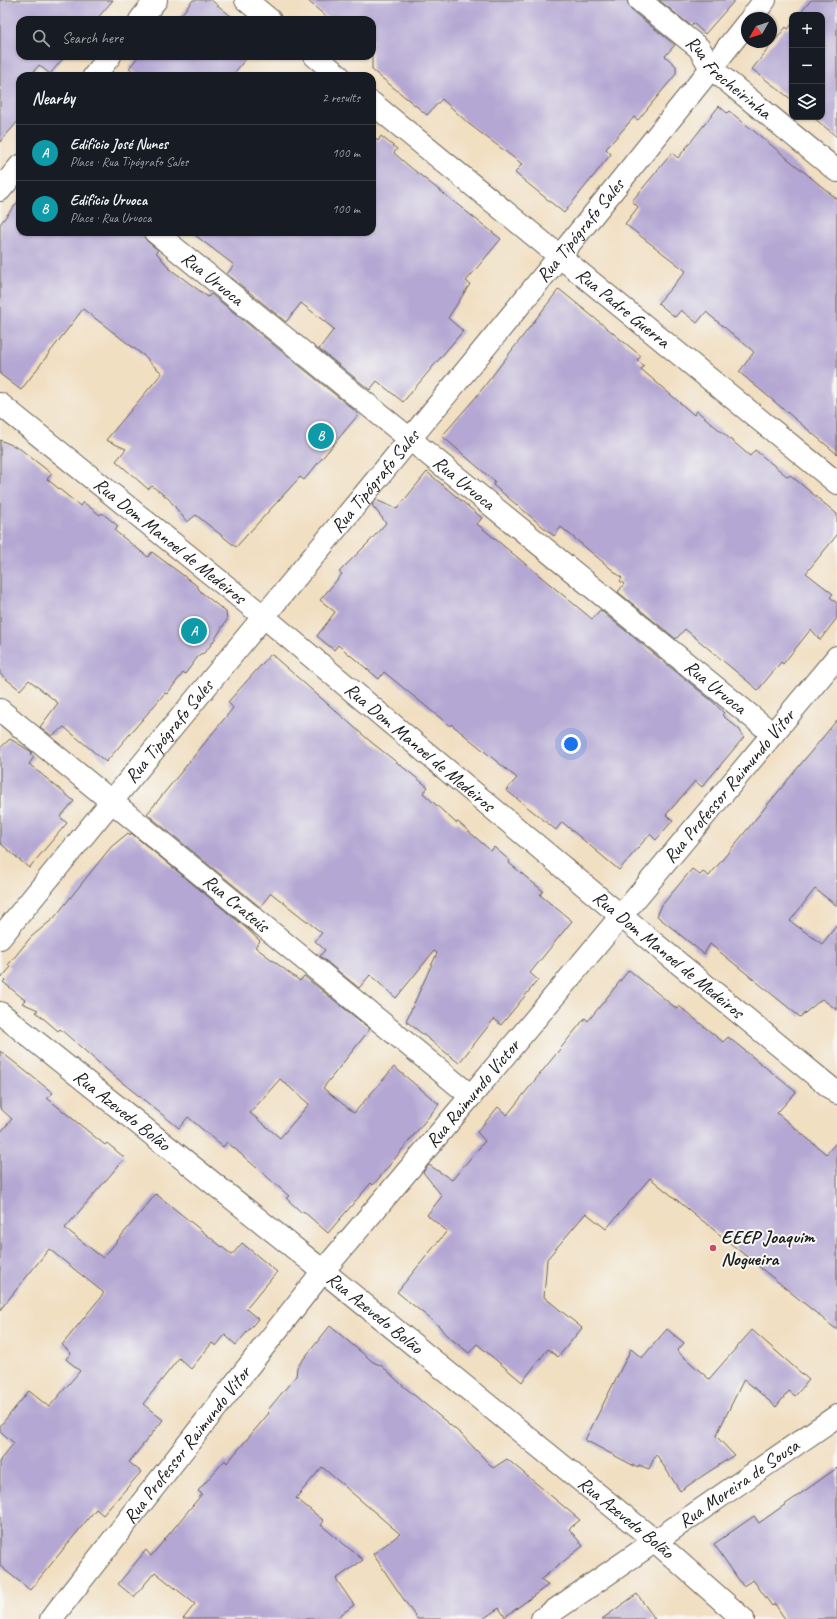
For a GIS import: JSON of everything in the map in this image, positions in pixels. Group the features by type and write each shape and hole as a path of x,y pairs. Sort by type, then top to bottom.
{"street":[{"path":"143,16 156,0"},
{"path":"246,0 265,16"},
{"name":"Rua Frecheirinha","path":"639,0 699,48 711,68 837,171"},
{"path":"756,12 765,0"},
{"name":"Rua Tipógrafo Sales","path":"0,938 263,616 411,440 741,30"},
{"path":"97,72 107,60"},
{"path":"320,60 334,72"},
{"name":"Rua Padre Guerra","path":"376,106 837,483"},
{"path":"0,190 16,171"},
{"name":"Rua Uruoca","path":"160,236 772,734"},
{"name":"Rua Dom Manoel de Medeiros","path":"0,404 263,616 621,916 837,1093"},
{"name":"Rua Professor Raimundo Vitor","path":"621,916 837,657"},
{"name":"Rua Crateús","path":"0,710 471,1096"},
{"name":"Rua Raimundo Victor","path":"323,1270 621,916"},
{"name":"Rua Azevedo Bolão","path":"0,1013 323,1270 656,1541 743,1619"},
{"name":"Rua Professor Raimundo Vitor","path":"52,1619 323,1270"},
{"name":"Rua Moreira de Sousa","path":"542,1619 837,1416"}],"building":[{"path":"0,0 113,0 99,16 16,16 16,60 62,60 52,72 48,72 39,65 33,72 16,72 16,124 0,142"},
{"path":"193,0 211,0 231,16 180,16"},
{"path":"307,0 627,0 631,10 675,45 665,56 676,66 676,74 638,120 634,117 606,149 611,154 564,213 515,173 522,164 469,124 442,99 427,115 372,70 372,60 376,60 376,16 325,16"},
{"path":"659,0 735,0 705,34 693,23 691,26"},
{"path":"811,0 837,0 837,137 817,120 825,120 825,12 801,12"},
{"path":"786,27 788,29 789,28 789,98 752,69 769,48 777,48 777,38"},
{"path":"136,60 245,60 235,72 134,72 129,68"},
{"path":"719,106 727,113 729,111 837,199 837,454 739,372 754,352 706,312 697,323 681,310 675,317 658,303 686,271 625,224 638,207 632,201 672,153 678,158"},
{"path":"381,136 397,149 394,153 410,167 501,239 466,281 470,284 448,318 463,331 403,402 377,381 370,390 319,349 334,329 301,303 286,322 227,274 234,265 196,236 376,236 376,139 378,141"},
{"path":"16,204 16,236 145,236 147,241 158,250 156,252 170,269 208,297 211,294 354,410 358,415 304,480 300,477 236,547 196,515 187,522 168,498 152,486 148,489 116,461 126,449 106,440 162,373 148,361 148,359 83,309 21,390 0,374 0,224"},
{"path":"559,289 641,356 637,360 644,366 641,369 694,415 697,411 750,456 755,450 788,477 790,475 837,514 837,535 806,573 833,594 830,597 837,603 837,618 820,640 811,629 783,664 781,662 758,690 685,629 676,639 618,592 624,584 620,581 622,578 561,527 554,536 493,485 495,482 442,436 476,397"},
{"path":"0,440 19,448 52,474 47,479 80,506 83,502 100,515 102,513 118,526 115,531 148,557 152,552 196,585 201,592 226,612 227,620 211,645 204,653 200,654 167,694 165,693 106,762 64,727 52,736 40,727 58,703 29,680 20,690 0,674"},
{"path":"427,472 482,518 477,524 592,619 600,610 712,701 724,713 722,715 739,729 744,737 702,787 695,781 666,815 673,820 656,840 650,834 619,870 562,822 556,830 506,790 517,778 384,672 379,679 338,645 334,650 317,636 335,612 320,600 342,574 339,572 386,523 372,505 376,500 397,509"},
{"path":"271,654 371,742 428,787 423,793 456,823 458,822 491,851 494,847 510,861 509,863 543,891 540,895 572,921 530,973 538,980 501,1025 494,1019 459,1063 406,1021 437,953 434,951 396,998 370,975 359,988 320,956 325,950 315,941 322,933 271,893 260,907 147,814 233,708 228,702"},
{"path":"837,720 837,906 815,889 790,921 822,944 837,925 837,1010 822,999 800,1017 710,944 704,954 657,916 662,905 692,869 700,875 703,872 709,876"},
{"path":"10,739 32,752 30,754 34,757 29,764 74,801 60,817 67,823 29,868 0,843 0,748"},
{"path":"128,833 130,835 131,833 245,927 260,941 255,947 300,981 304,976 370,1029 323,1088 354,1113 394,1067 439,1104 380,1177 373,1185 371,1183 328,1233 303,1211 302,1213 286,1198 289,1196 227,1142 223,1147 188,1117 179,1128 114,1076 60,1029 58,1031 36,1012 38,1010 22,1003 25,1000 3,982 5,980 2,977 11,967 8,965 31,937 54,918 111,847","holes":["280,1079 309,1104 280,1138 250,1113"]},
{"path":"629,970 677,1009 679,1006 723,1042 728,1037 796,1092 777,1113 826,1154 837,1142 837,1330 650,1178 606,1229 586,1213 547,1259 544,1297 582,1328 558,1357 548,1349 522,1382 477,1344 469,1353 445,1334 439,1326 397,1292 447,1231 427,1215 442,1196 423,1172 429,1165 452,1180 485,1141 477,1132 498,1107 507,1115 585,1018 588,1021"},
{"path":"0,1051 53,1093 47,1098 105,1145 107,1143 125,1158 65,1228 103,1258 156,1194 232,1255 242,1243 277,1272 246,1309 258,1319 236,1345 225,1335 216,1346 212,1343 191,1369 179,1358 143,1404 163,1420 129,1462 141,1472 103,1515 96,1509 30,1590 0,1566 0,1460 14,1443 0,1431 0,1426 29,1391 49,1407 80,1371 66,1359 71,1353 62,1345 104,1293 49,1249 0,1310 0,1133 12,1119 0,1108"},
{"path":"330,1326 373,1362 382,1366 402,1385 461,1434 493,1468 507,1459 580,1520 569,1529 583,1546 540,1580 548,1585 505,1617 499,1608 483,1619 417,1619 373,1554 400,1534 322,1467 296,1498 324,1521 321,1525 363,1560 336,1579 354,1605 335,1619 183,1619 195,1604 155,1572 134,1597 118,1584 146,1550 151,1556 202,1494 198,1491 225,1460 227,1463 269,1413 267,1411 296,1376 297,1367"},
{"path":"667,1329 684,1343 677,1351 709,1379 752,1330 809,1380 795,1396 789,1391 776,1407 744,1379 716,1436 734,1455 680,1491 656,1454 649,1469 639,1465 638,1468 585,1440 631,1349 642,1358"},
{"path":"837,1468 837,1619 785,1619 775,1604 772,1606 753,1580 743,1586 714,1544 754,1516 759,1523"},
{"path":"637,1594 655,1619 602,1619"}],"place":[{"name":"Edifício Uruoca","path":"321,436"},
{"name":"Edifício José Nunes","path":"194,631"},
{"name":"EEEP Joaquim Nogueira","path":"713,1248"}]}
